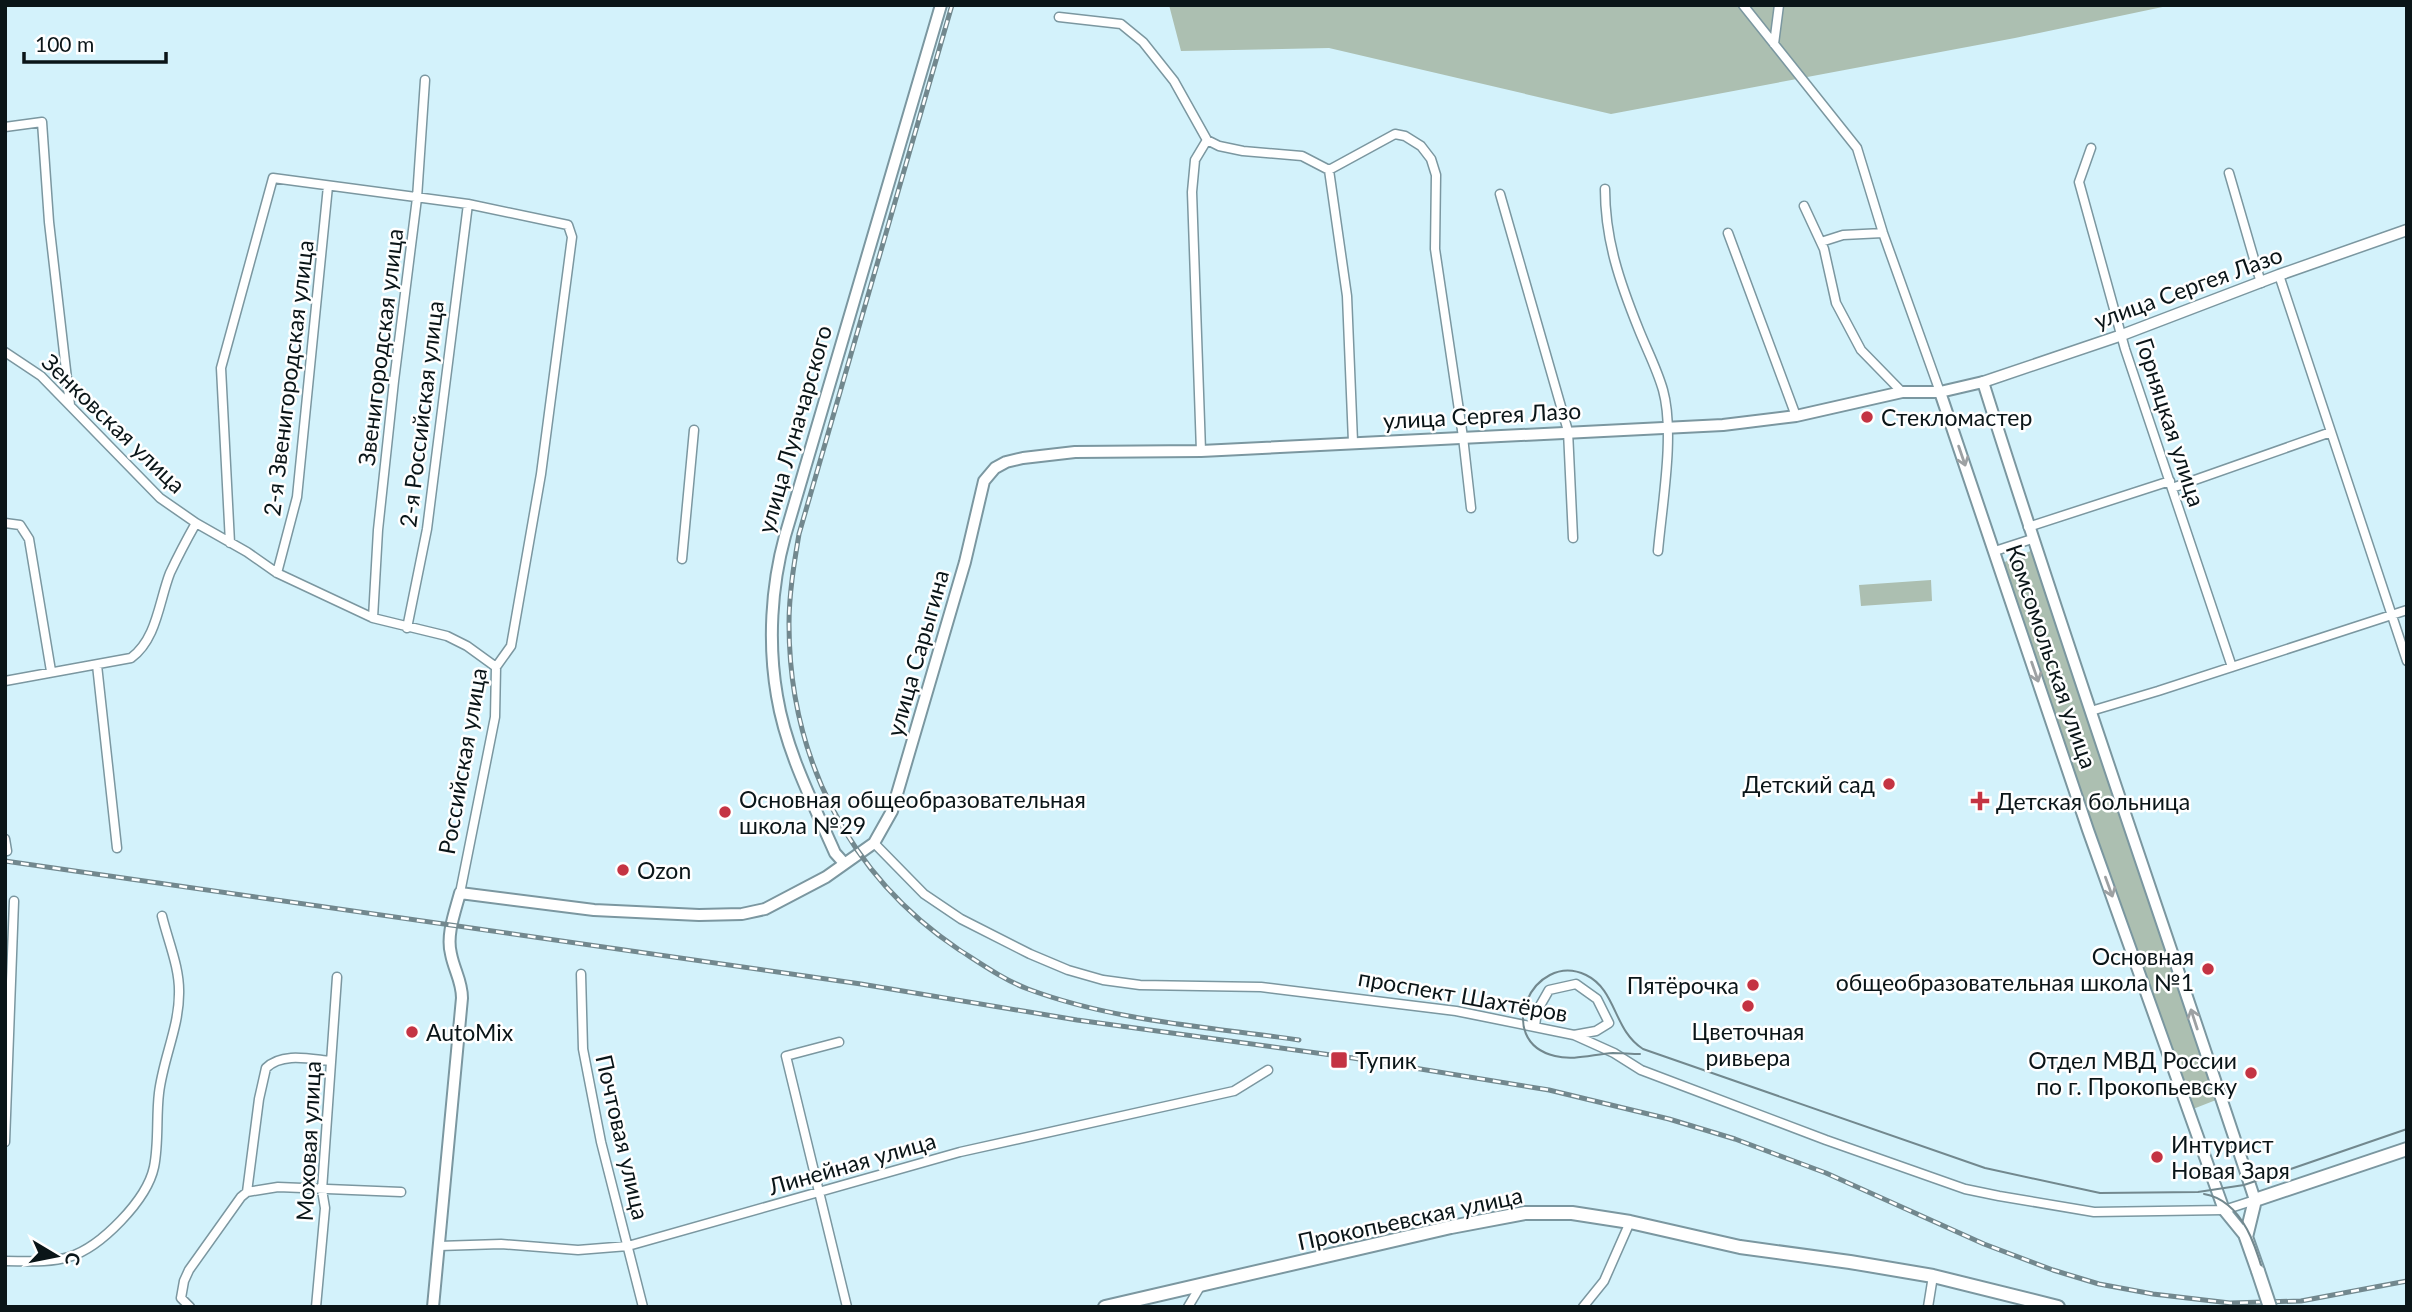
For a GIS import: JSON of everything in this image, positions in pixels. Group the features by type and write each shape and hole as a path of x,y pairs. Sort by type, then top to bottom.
{"main road":[{"name":"улица Луначарского","path":"844,863 835,853 794,757 777,699 772,661 774,594 782,545 941,5"},
{"name":"улица Сергея Лазо","path":"1023,458 1075,452 1201,451 1723,425 1796,415 1902,392 1940,392 1983,382"},
{"name":"Комсомольская улица","path":"1983,382 2028,527 2255,1200"},
{"name":"Комсомольская улица","path":"1940,392 2088,830 2224,1210 2246,1237"},
{"name":"улица Сарыгина","path":"460,893 594,910 699,915 743,914 765,909 801,892 874,843 892,811 915,739 965,562 984,481 995,468 1023,458"},
{"name":"Российская улица","path":"433,1307 462,998 461,981 449,943 460,893"},
{"path":"2270,1307 2246,1237 2255,1200 2407,1149"},
{"name":"Прокопьевская улица","path":"1105,1307 1451,1227 1525,1213 1572,1213 1630,1222 1740,1247 1933,1276 2058,1307"}],"street":[{"path":"1743,5 1857,148 1883,233 1940,392"},
{"path":"1774,44 1779,5"},
{"path":"1059,17 1121,24 1143,42 1174,81 1206,140 1243,151 1302,156 1329,170"},
{"name":"Звенигородская улица","path":"373,618 394,381 417,198 425,80"},
{"path":"5,127 43,122 49,222 70,405"},
{"path":"1329,170 1395,134 1405,136 1421,146 1431,159 1436,175 1435,250 1471,508"},
{"path":"1201,451 1192,191 1195,160 1206,140"},
{"name":"Горняцкая улица","path":"2091,148 2079,182 2125,349 2232,667"},
{"path":"1329,170 1347,296 1353,442"},
{"path":"2229,173 2261,283"},
{"path":"230,543 222,368 273,178 468,204"},
{"name":"2-я Звенигородская улица","path":"277,573 297,497 328,186"},
{"path":"1605,189 1605,220 1611,252 1664,392 1668,427 1658,551"},
{"path":"1500,194 1568,431 1573,538"},
{"name":"Российская улица","path":"460,893 495,717 496,667 511,646 541,474 572,237 568,225 468,204"},
{"name":"2-я Российская улица","path":"407,628 427,529 468,204"},
{"path":"1804,206 1821,242 1836,303 1861,350 1902,392"},
{"path":"1728,233 1796,415"},
{"path":"1821,242 1843,235 1883,233"},
{"name":"улица Сергея Лазо","path":"1983,382 2122,335 2279,275 2406,234"},
{"path":"2279,275 2407,661"},
{"name":"Зенковская улица","path":"5,352 41,376 160,498 195,523 277,573 373,618 447,636 467,646 496,667"},
{"path":"682,559 694,430"},
{"path":"2028,527 2331,432"},
{"path":"5,523 20,525 29,539 51,671"},
{"path":"5,681 131,658 141,651 149,636 170,574 195,523"},
{"path":"1994,551 2032,539"},
{"path":"2091,710 2407,610"},
{"path":"97,665 117,848"},
{"path":"5,839 7,851"},
{"name":"проспект Шахтёров","path":"874,843 924,894 961,919 1030,954 1068,970 1103,980 1140,985 1261,987 1433,1007 1574,1035 1641,1070 1826,1140 1965,1189 2031,1202 2094,1212 2224,1210 2255,1200"},
{"path":"5,1142 14,901"},
{"path":"5,1261 67,1258 83,1251 120,1222 140,1198 149,1182 154,1168 159,1093 180,995 162,916"},
{"name":"Почтовая улица","path":"581,974 583,1049 601,1142 643,1307"},
{"name":"Моховая улица","path":"316,1307 325,1208 322,1190 337,977"},
{"path":"1535,1026 1537,1011 1549,990 1576,984 1597,999 1609,1023 1596,1031 1574,1035"},
{"path":"839,1042 786,1056 847,1307"},
{"path":"247,1192 259,1099 266,1068 278,1060 296,1058 330,1061"},
{"name":"Линейная улица","path":"439,1246 501,1244 578,1250 628,1246 960,1152 1234,1091 1268,1070"},
{"path":"190,1307 184,1304 181,1298 184,1280 240,1197 247,1192 278,1188 401,1192"},
{"path":"1583,1307 1604,1281 1630,1222"},
{"path":"1928,1307 1933,1276"},
{"path":"1188,1307 1201,1285"}],"green space":[{"path":"1169,5 2172,5 2015,38 1611,114 1329,48 1181,51"},
{"path":"2033,550 2216,1100 2193,1109 2000,564"},
{"path":"1931,580 1932,601 1861,606 1859,585"}],"tram line":[{"path":"1640,1054 1562,1057 1536,1047 1526,1034 1523,1017 1527,1000 1536,986 1550,975 1567,971 1586,975 1604,990 1626,1032 1643,1049 1985,1168 2100,1193 2198,1192 2244,1185 2407,1129"},
{"path":"2204,1194 2220,1200 2233,1210 2243,1223 2252,1239 2273,1307"}],"railway":[{"path":"952,5 799,534 789,624 792,673 800,720 813,765 832,808 856,848 885,886 919,919 958,949 1001,976 1028,989 1094,1009 1162,1022 1299,1040"},
{"path":"5,861 861,984 1077,1020 1353,1058 1549,1090 1669,1119 1735,1139 1826,1173 1984,1244 2053,1270 2099,1284 2153,1294 2230,1303 2301,1301 2407,1281"}],"place":[{"name":"Стекломастер","path":"1867,417"},
{"name":"Детский сад","path":"1889,784"},
{"name":"Детская больница","path":"1980,801"},
{"name":"Основная общеобразовательная школа №29","path":"725,812"},
{"name":"Ozon","path":"623,870"},
{"name":"Основная общеобразовательная школа №1","path":"2208,969"},
{"name":"Пятёрочка","path":"1753,985"},
{"name":"Цветочная ривьера","path":"1748,1006"},
{"name":"AutoMix","path":"412,1032"},
{"name":"Тупик","path":"1339,1060"},
{"name":"Отдел МВД России по г. Прокопьевску","path":"2251,1073"},
{"name":"Интурист Новая Заря","path":"2157,1157"}]}
